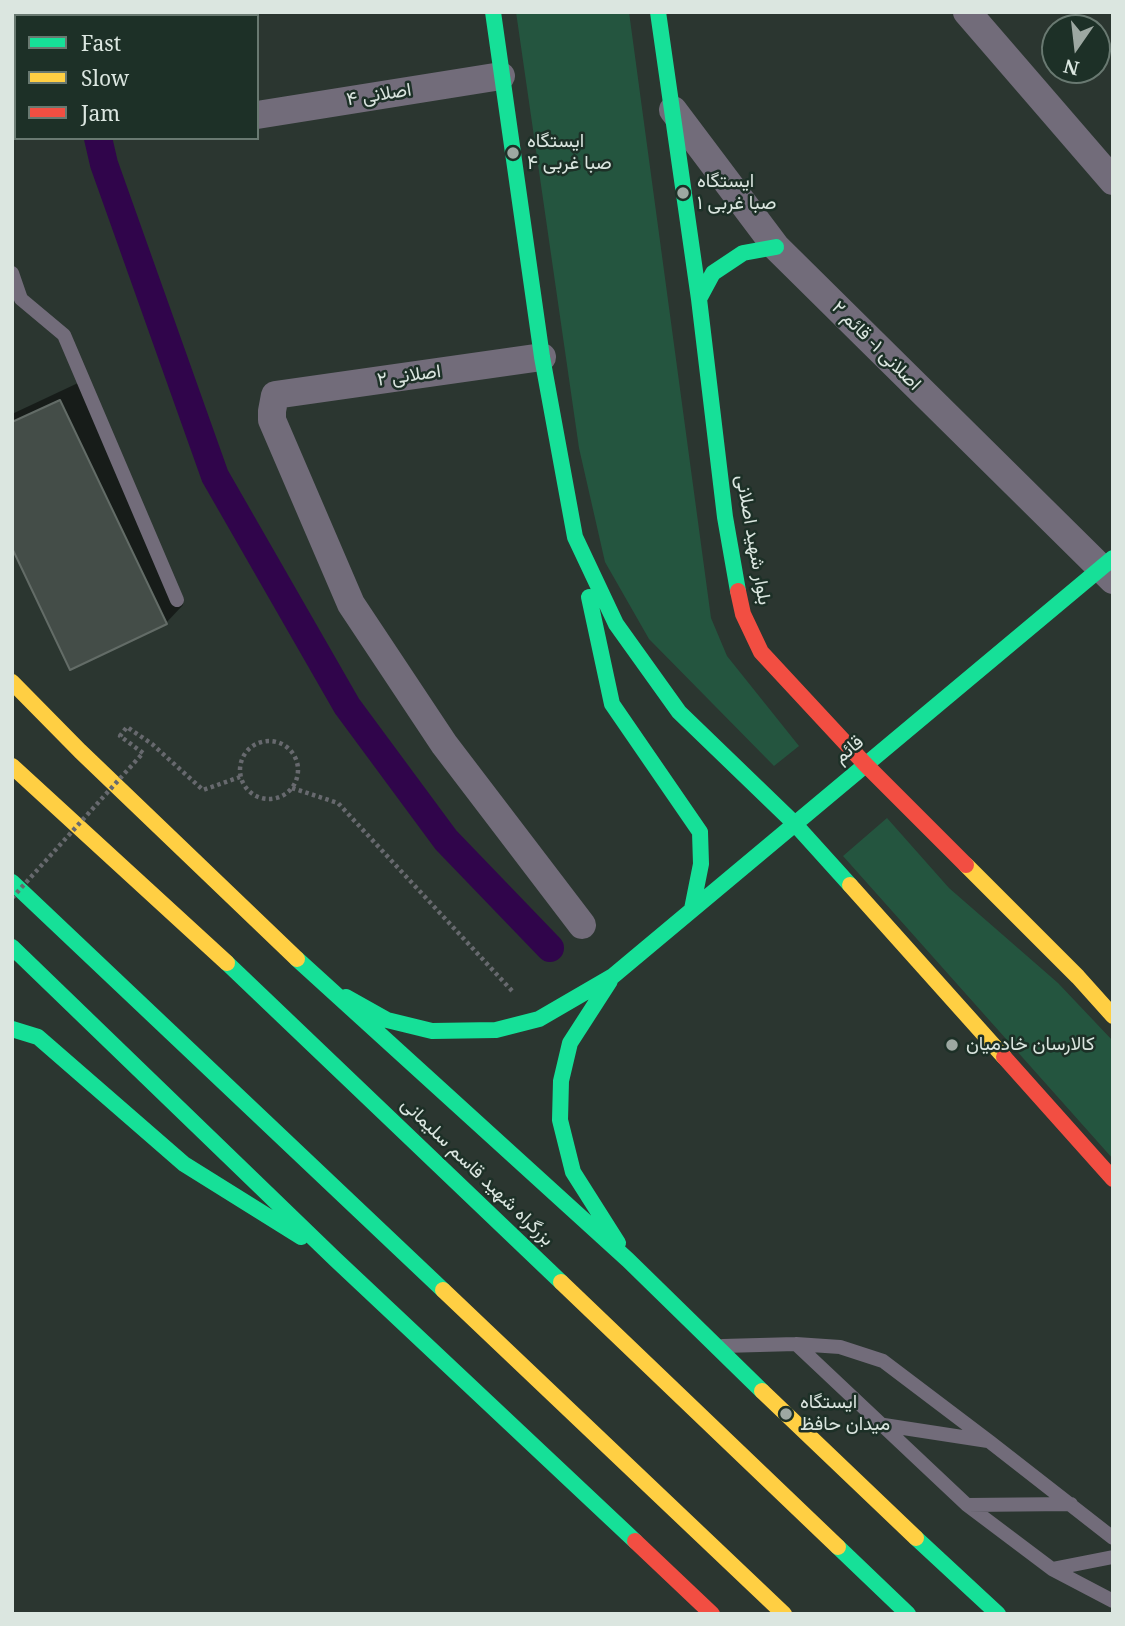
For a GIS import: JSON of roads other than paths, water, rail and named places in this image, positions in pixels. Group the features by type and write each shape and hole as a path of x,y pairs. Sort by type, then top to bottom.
{"main road":[{"path":"493,12 542,357 575,537 612,704 700,832 701,864 692,909"},
{"name":"بلوار شهید اصلانی","path":"658,12 699,299 725,517 743,614 761,652 865,764 1078,977 1113,1016"},
{"path":"699,299 713,273 743,253 776,247"},
{"path":"575,537 616,624 679,712 794,823 1113,1178"},
{"name":"قائم","path":"613,976 865,764 1109,569"},
{"path":"12,682 79,751 328,988 628,1260 897,1521 998,1614"},
{"name":"بزرگراه شهید قاسم سلیمانی","path":"12,765 198,935 908,1614"},
{"path":"12,882 784,1614"},
{"path":"12,947 335,1259 712,1614"},
{"path":"328,988 387,1020 432,1031 496,1030 539,1019 613,976"},
{"path":"613,976 570,1042 561,1081 560,1120 573,1172 628,1260"},
{"path":"12,1029 38,1037 184,1164 335,1259"}],"street":[{"path":"967,12 1113,181"},
{"name":"اصلانی ۴","path":"259,115 502,76"},
{"name":"اصلانی ۱- قائم ۲","path":"671,108 776,247 1109,569"},
{"name":"اصلانی ۲","path":"542,357 275,395 272,420 351,604 444,744 582,925"}],"lane":[{"path":"12,273 21,299 64,335 177,600"},
{"path":"796,1344 967,1505 1052,1569 1113,1601"},
{"path":"715,1346 796,1344 840,1348 883,1361 1113,1538"},
{"path":"883,1425 990,1442"},
{"path":"967,1505 1071,1504"},
{"path":"1052,1569 1113,1557"}],"waterway":[{"path":"98,140 104,164 215,476 347,706 446,840 550,948"}],"place":[{"name":"ایستگاه صبا غربی ۴","path":"513,153"},
{"name":"ایستگاه صبا غربی ۱","path":"683,193"},
{"name":"کالارسان خادمیان","path":"952,1045"},
{"name":"ایستگاه میدان حافظ","path":"786,1414"}]}
